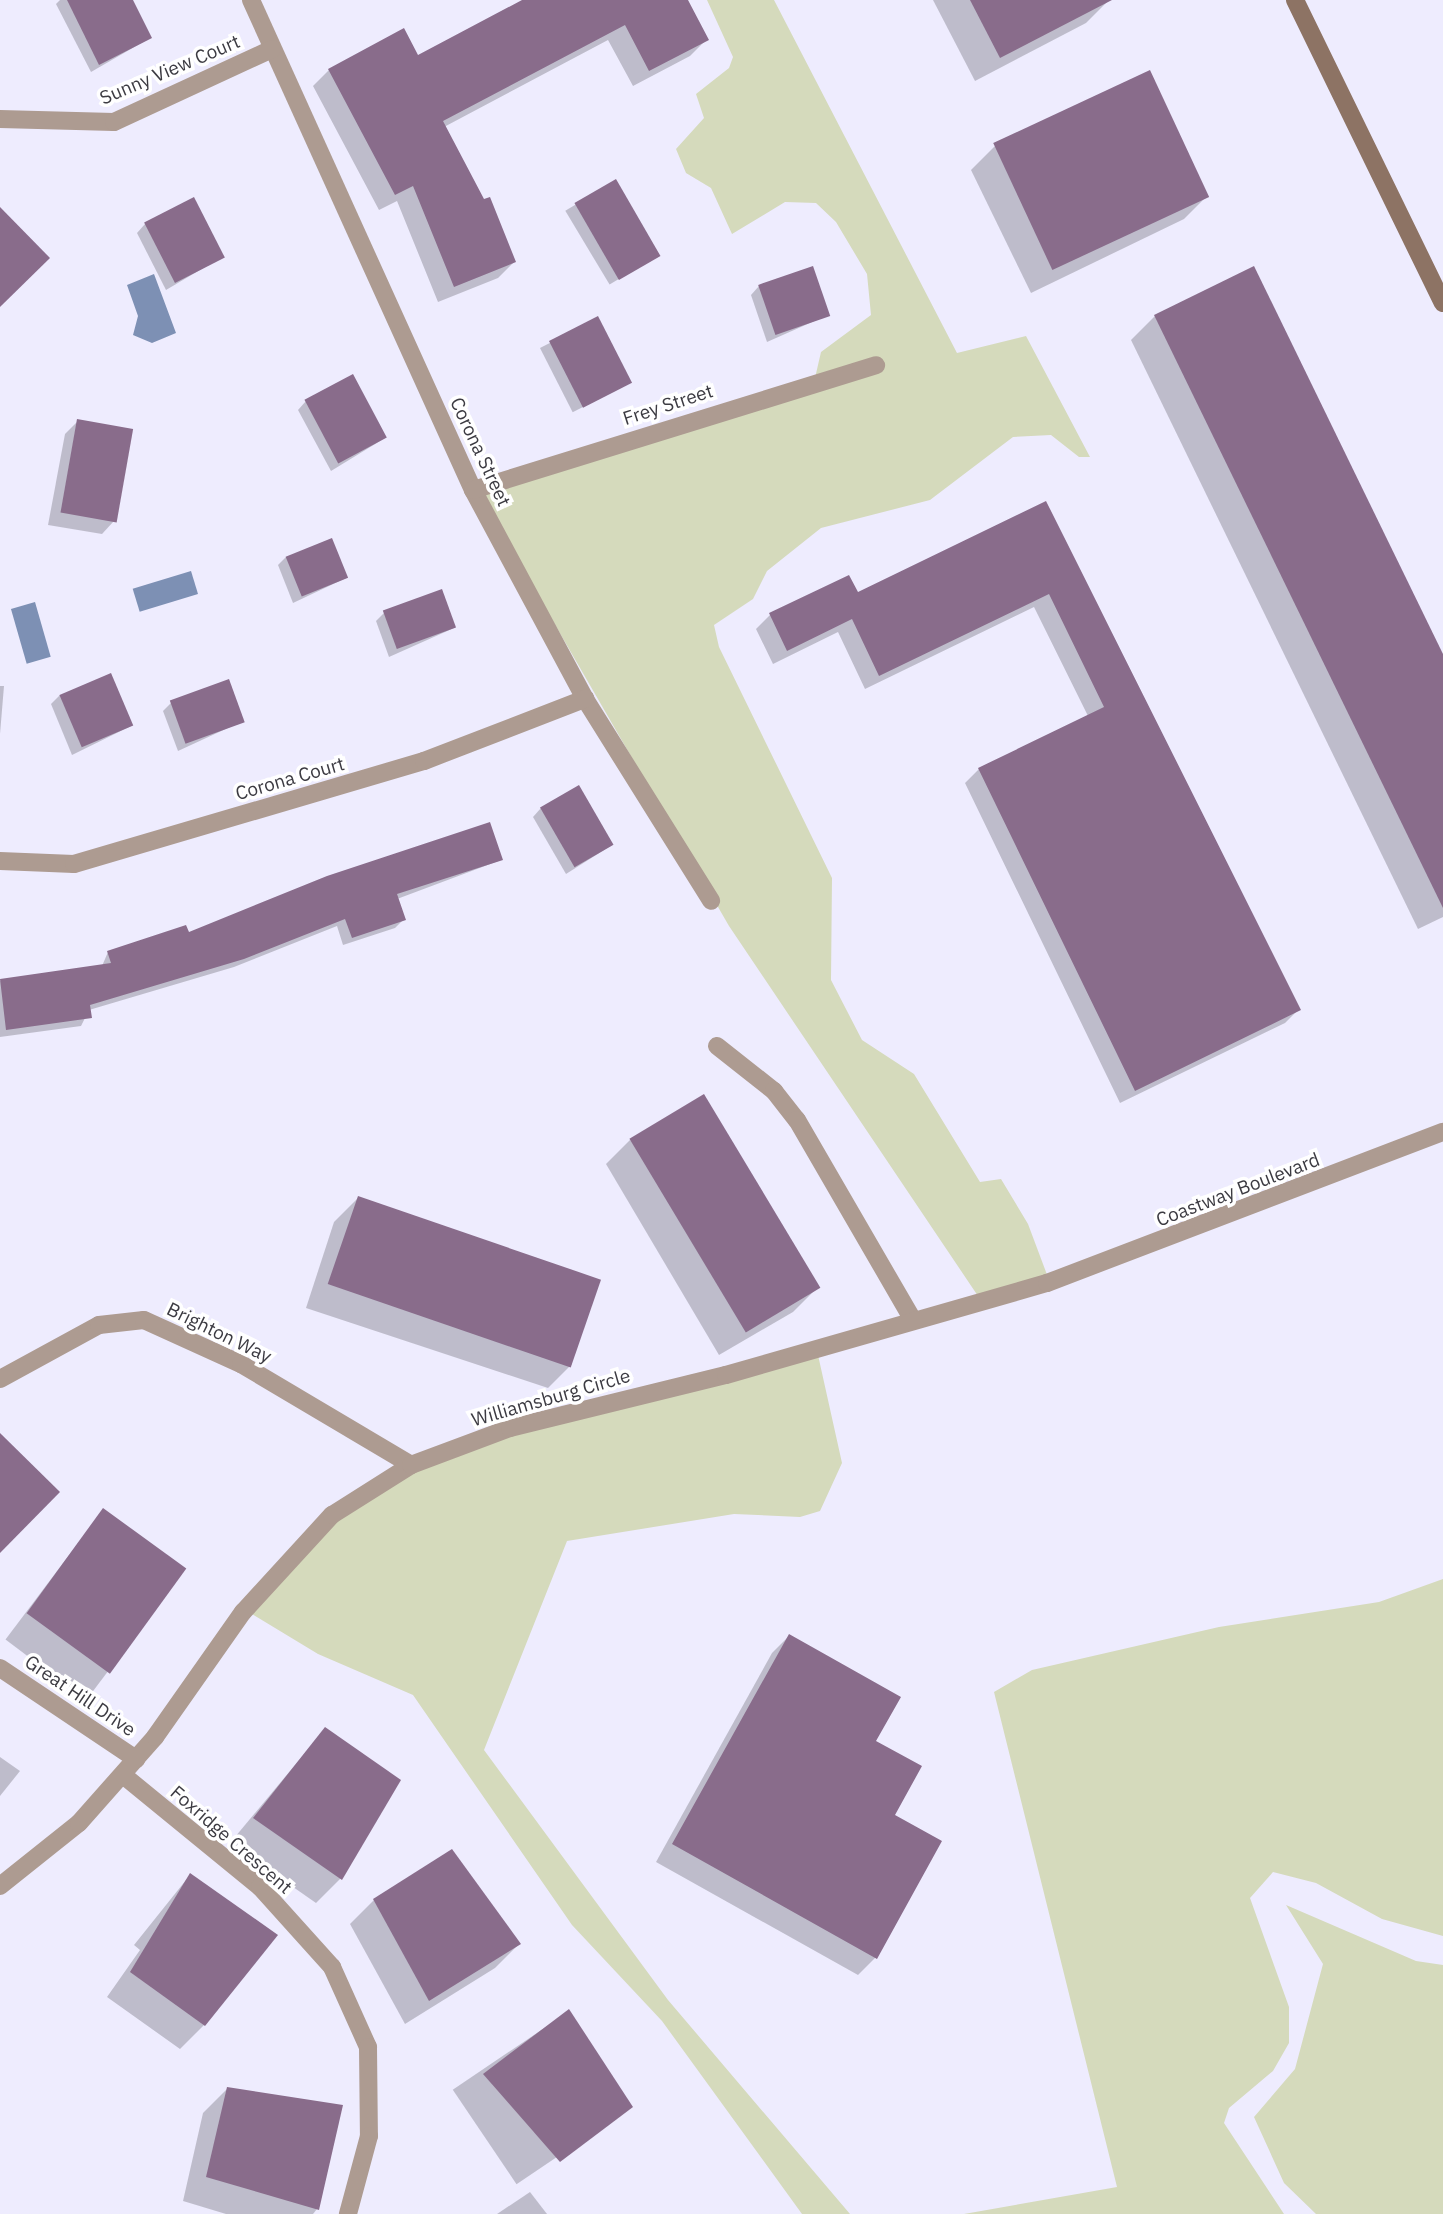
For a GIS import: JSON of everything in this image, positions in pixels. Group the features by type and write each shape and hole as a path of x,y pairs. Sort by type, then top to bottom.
{"street":[{"name":"Corona Street","path":"251,0 473,490 585,699 710,901"},
{"path":"1294,0 1443,303"},
{"name":"Sunny View Court","path":"0,119 114,122 272,49"},
{"name":"Frey Street","path":"473,490 876,365"},
{"name":"Corona Court","path":"0,861 74,864 424,761 585,699"},
{"path":"717,1046 774,1091 797,1120 912,1318"},
{"name":"Coastway Boulevard","path":"1047,1283 1443,1132"},
{"name":"Williamsburg Circle","path":"0,1886 79,1823 123,1775 243,1612 332,1515 411,1465 509,1428 726,1375 912,1318 1047,1283"},
{"name":"Brighton Way","path":"0,1379 99,1325 144,1320 241,1364 411,1465"},
{"name":"Great Hill Drive","path":"0,1668 136,1759"},
{"name":"Foxridge Crescent","path":"123,1775 260,1888 332,1967 368,2047 369,2136 348,2214"}],"green space":[{"path":"707,0 774,0 957,353 1026,336 1090,457 1079,457 1051,435 1013,437 930,500 821,528 767,571 753,599 714,625 719,647 832,878 831,980 862,1040 914,1074 980,1182 1001,1179 1028,1224 1049,1280 982,1302 729,926 479,493 815,378 821,352 871,315 867,274 836,222 816,203 785,202 732,234 711,188 686,173 676,149 704,118 696,94 729,68 733,57"},
{"path":"818,1355 842,1463 820,1511 800,1517 734,1514 567,1541 484,1750 668,2000 850,2214 802,2214 662,2021 572,1925 413,1695 318,1654 252,1614 303,1536 390,1479 533,1420"},
{"path":"1443,1579 1443,1936 1382,1919 1316,1883 1273,1872 1250,1898 1289,2007 1289,2043 1273,2071 1229,2108 1224,2123 1284,2214 964,2214 1117,2187 994,1692 1032,1670 1219,1627 1379,1602"},
{"path":"1286,1905 1416,1961 1443,1965 1443,2214 1316,2214 1284,2183 1254,2117 1295,2069 1323,1964"}],"water":[{"path":"154,274 176,333 152,343 133,335 138,316 127,285"},
{"path":"191,571 198,594 140,612 133,589"},
{"path":"35,602 51,657 27,664 11,609"}],"building":[{"path":"67,0 133,0 152,38 99,65"},
{"path":"522,0 688,0 709,40 649,71 625,25 443,121 484,199 490,197 516,262 454,287 413,186 395,195 328,69 404,28 418,55"},
{"path":"970,0 1112,0 1000,58"},
{"path":"1150,70 1209,197 1052,270 993,143"},
{"path":"616,179 660,256 619,280 574,203"},
{"path":"194,197 225,258 175,283 144,222"},
{"path":"0,207 50,258 0,307"},
{"path":"813,266 830,316 775,335 758,285"},
{"path":"1254,266 1443,654 1443,908 1154,315"},
{"path":"598,316 632,383 583,408 549,341"},
{"path":"353,374 387,438 338,463 304,400"},
{"path":"77,419 133,429 117,522 61,513"},
{"path":"1046,501 1301,1010 1135,1091 978,768 1104,707 1049,594 879,676 852,619 787,651 769,613 849,575 858,592"},
{"path":"332,538 348,578 302,597 286,557"},
{"path":"442,589 456,628 397,649 383,611"},
{"path":"111,673 133,725 82,747 59,695"},
{"path":"229,679 245,722 186,744 170,701"},
{"path":"579,785 614,845 575,867 540,808"},
{"path":"490,822 503,860 397,894 406,920 352,938 345,919 244,959 90,1005 92,1018 6,1030 0,979 111,963 107,951 186,925 189,932 327,876"},
{"path":"704,1094 820,1288 746,1333 629,1139"},
{"path":"358,1196 601,1280 571,1368 328,1284"},
{"path":"0,1433 60,1492 0,1553"},
{"path":"103,1508 186,1569 110,1674 27,1613"},
{"path":"789,1634 901,1697 876,1741 922,1766 895,1815 942,1841 877,1959 672,1844"},
{"path":"325,1727 401,1780 342,1880 253,1818"},
{"path":"452,1849 521,1944 429,2001 373,1899"},
{"path":"190,1873 278,1935 205,2026 130,1972"},
{"path":"569,2009 633,2107 560,2162 483,2074"},
{"path":"227,2087 343,2105 319,2210 206,2177"}]}
